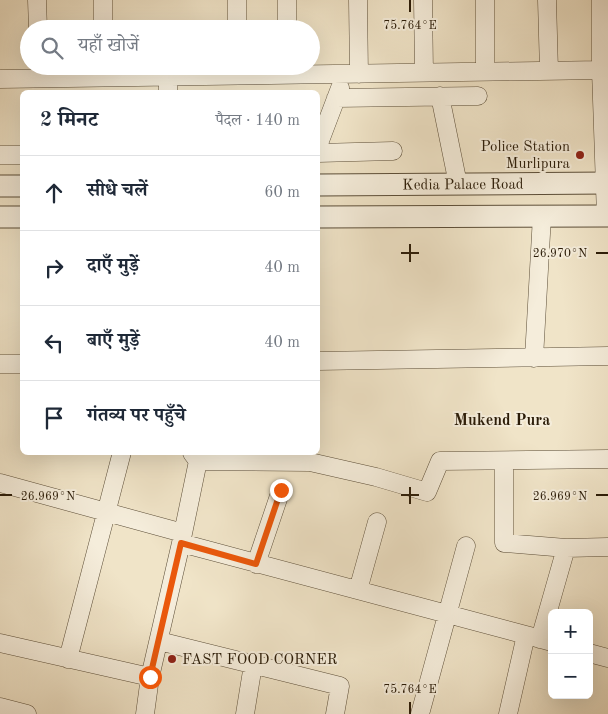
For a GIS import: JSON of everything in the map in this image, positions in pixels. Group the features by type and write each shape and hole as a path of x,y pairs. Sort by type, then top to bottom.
{"street":[{"path":"37,0 38,20"},
{"path":"103,0 103,20"},
{"path":"237,0 237,20"},
{"path":"287,0 287,20"},
{"path":"320,141 336,98 352,74 358,0"},
{"path":"423,0 424,72"},
{"path":"485,0 485,71"},
{"path":"547,0 549,71"},
{"path":"320,216 607,216 600,0"},
{"path":"320,72 352,74 601,70"},
{"path":"0,79 23,86 37,75"},
{"path":"119,75 168,85 214,75"},
{"path":"440,96 458,184"},
{"path":"336,98 478,96"},
{"path":"320,153 392,151"},
{"path":"0,155 20,155"},
{"name":"Kedia Palace Road","path":"320,184 606,183"},
{"path":"0,186 20,186"},
{"path":"534,358 542,216"},
{"path":"0,217 20,217"},
{"path":"320,361 608,356"},
{"path":"0,364 20,364"},
{"path":"68,659 121,455"},
{"path":"145,714 150,677 182,538 195,457 310,462 376,477 427,492 440,461 608,459"},
{"path":"504,461 504,543 566,548 608,548"},
{"path":"0,483 106,512 256,564 539,639"},
{"path":"256,564 281,490"},
{"path":"358,590 377,522"},
{"path":"420,714 466,546"},
{"path":"508,714 539,639 566,548"},
{"path":"159,641 340,686 334,714"},
{"path":"0,643 150,677"},
{"path":"593,654 608,658"},
{"path":"245,714 253,665"},
{"path":"0,707 27,714"}],"place":[{"name":"Police Station Murlipura","path":"580,155"},
{"name":"FAST FOOD CORNER","path":"172,659"}],"district":[{"name":"Mukend Pura","path":"502,419"}],"route":[{"path":"150,677 181,543 256,564 281,490"}]}
